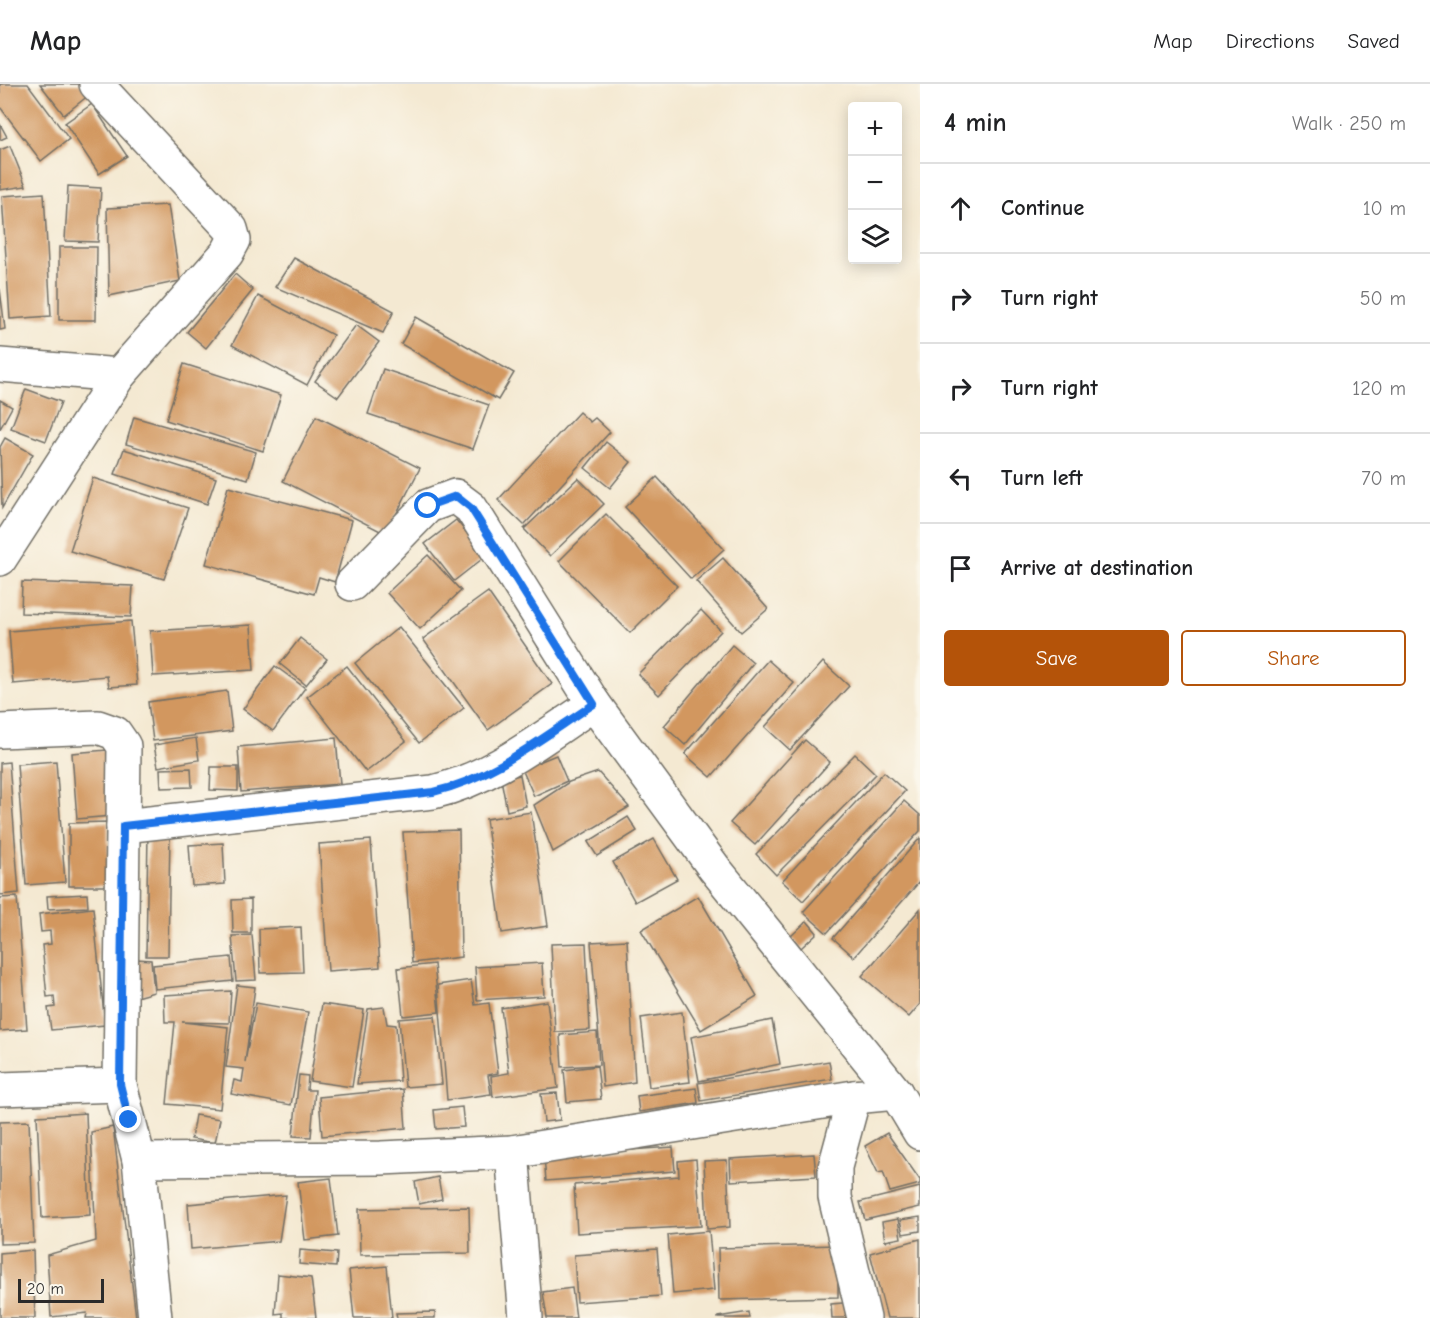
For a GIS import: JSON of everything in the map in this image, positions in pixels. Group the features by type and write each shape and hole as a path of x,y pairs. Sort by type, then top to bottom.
{"street":[{"path":"0,559 118,375 227,253 234,240 231,229 96,84"},
{"path":"0,365 118,375"},
{"path":"352,584 428,506 456,496 471,508 594,704 715,869 896,1093 920,1133"},
{"path":"123,826 433,792 459,786 496,768 594,704"},
{"path":"0,731 98,727 114,734 124,746 120,1084 139,1160 155,1318"},
{"path":"0,1089 120,1084"},
{"path":"139,1160 381,1158 512,1152 854,1097 896,1093"},
{"path":"854,1097 835,1167 835,1197 864,1318"},
{"path":"512,1152 526,1318"}],"building":[{"path":"0,84 28,84 69,139 41,161 0,107"},
{"path":"40,84 80,84 89,95 64,115"},
{"path":"92,104 127,156 99,174 65,123"},
{"path":"0,124 7,137 0,140"},
{"path":"10,146 26,186 0,190 0,150"},
{"path":"68,186 101,188 98,242 65,241"},
{"path":"44,193 51,316 10,319 2,196"},
{"path":"168,205 180,281 109,296 107,208"},
{"path":"59,247 97,247 96,320 59,320"},
{"path":"294,258 394,311 383,333 275,287"},
{"path":"235,274 253,290 206,348 187,332"},
{"path":"0,289 5,329 0,330"},
{"path":"258,296 333,335 307,385 232,345"},
{"path":"416,317 514,373 498,400 401,344"},
{"path":"356,325 379,342 338,397 315,381"},
{"path":"184,364 281,395 263,451 166,420"},
{"path":"383,369 489,405 473,449 368,414"},
{"path":"26,389 61,402 46,441 11,428"},
{"path":"0,400 12,407 0,429"},
{"path":"579,412 590,422 595,418 610,432 524,525 498,500"},
{"path":"316,416 420,468 386,534 283,481"},
{"path":"134,417 256,452 248,479 126,444"},
{"path":"5,438 33,454 2,508 0,447"},
{"path":"606,442 631,462 610,488 585,468"},
{"path":"124,449 216,478 207,504 115,474"},
{"path":"657,477 724,549 691,579 625,507"},
{"path":"93,478 188,508 164,579 70,551"},
{"path":"578,478 604,504 550,556 524,529"},
{"path":"228,487 352,520 335,582 319,577 314,594 206,564"},
{"path":"606,514 677,586 630,633 559,561"},
{"path":"456,520 486,556 454,581 425,544"},
{"path":"428,555 461,591 420,629 387,593"},
{"path":"723,558 768,609 741,632 696,581"},
{"path":"22,582 133,586 131,617 21,613"},
{"path":"488,592 552,684 488,730 423,639"},
{"path":"701,610 721,631 659,695 638,674"},
{"path":"131,621 137,685 109,687 107,676 13,684 9,631"},
{"path":"251,625 254,670 153,676 150,631"},
{"path":"399,627 464,708 419,743 355,663"},
{"path":"300,638 327,659 306,685 280,664"},
{"path":"732,645 753,663 685,745 664,726"},
{"path":"768,660 794,683 711,777 685,754"},
{"path":"823,662 849,686 790,750 765,727"},
{"path":"275,666 305,688 273,731 243,709"},
{"path":"347,666 406,741 366,772 307,697"},
{"path":"227,691 232,731 153,741 148,702"},
{"path":"196,738 199,760 158,767 154,745"},
{"path":"336,738 340,784 241,792 238,747"},
{"path":"805,740 830,762 755,845 730,823"},
{"path":"107,750 112,816 77,819 72,753"},
{"path":"855,754 876,774 776,875 756,854"},
{"path":"556,755 567,781 534,796 522,769"},
{"path":"56,761 65,882 26,885 17,764"},
{"path":"9,762 19,893 0,895 0,763"},
{"path":"211,767 238,767 238,791 210,790"},
{"path":"191,768 192,787 161,788 160,769"},
{"path":"598,772 629,807 553,852 534,805 569,782"},
{"path":"884,772 905,791 803,901 782,881"},
{"path":"520,775 526,806 507,811 501,779"},
{"path":"904,801 920,815 920,831 827,933 803,912"},
{"path":"531,812 548,926 502,933 486,819"},
{"path":"628,817 637,831 597,856 588,842"},
{"path":"108,822 109,886 69,886 69,823"},
{"path":"459,830 461,957 412,963 403,832"},
{"path":"148,832 170,832 168,956 146,956"},
{"path":"920,838 920,881 854,957 833,938"},
{"path":"654,839 677,879 635,902 613,862"},
{"path":"371,840 380,967 328,971 319,844"},
{"path":"223,843 225,884 192,886 189,845"},
{"path":"87,894 88,907 48,909 47,896"},
{"path":"698,896 757,996 701,1030 641,930"},
{"path":"17,897 27,1029 0,1031 0,898"},
{"path":"251,899 251,933 233,933 232,900"},
{"path":"93,908 105,1025 51,1030 48,1008 55,1007 54,996 47,997 42,945 51,944 50,931 41,932 39,914"},
{"path":"920,909 920,1004 909,1017 862,976"},
{"path":"807,921 817,933 801,948 791,936"},
{"path":"301,927 303,972 260,973 259,929"},
{"path":"252,935 256,980 236,981 232,936"},
{"path":"627,940 635,1082 603,1087 591,942"},
{"path":"586,943 590,1030 555,1032 551,944"},
{"path":"231,957 233,981 155,989 153,965"},
{"path":"136,959 151,960 154,992 133,998"},
{"path":"542,963 544,996 477,1000 475,967"},
{"path":"434,964 439,1012 403,1016 398,968"},
{"path":"471,980 475,1005 489,1003 498,1073 488,1075 491,1094 447,1100 438,985"},
{"path":"237,985 255,987 245,1062 256,1003 308,1012 291,1105 231,1094 234,1080 242,1082 244,1069 226,1067"},
{"path":"231,991 229,1023 182,1022 228,1027 220,1109 167,1104 175,1022 165,1022 164,995"},
{"path":"547,1001 558,1088 493,1097 491,1076 509,1073 501,1008"},
{"path":"322,1004 364,1010 352,1087 310,1081"},
{"path":"384,1007 387,1024 396,1025 400,1081 357,1084 368,1009"},
{"path":"682,1012 690,1082 649,1087 641,1018"},
{"path":"435,1016 442,1084 405,1087 399,1019"},
{"path":"772,1020 780,1064 699,1081 691,1037"},
{"path":"597,1032 599,1065 562,1067 560,1035"},
{"path":"829,1061 832,1079 701,1101 698,1083"},
{"path":"597,1066 601,1099 567,1102 564,1070"},
{"path":"299,1075 308,1076 307,1090 315,1090 311,1137 293,1136"},
{"path":"696,1088 698,1103 639,1112 637,1096"},
{"path":"403,1089 406,1128 322,1136 319,1097"},
{"path":"557,1093 560,1120 544,1122 541,1094"},
{"path":"462,1107 464,1127 436,1129 434,1110"},
{"path":"86,1113 90,1215 42,1218 37,1116"},
{"path":"195,1115 220,1119 215,1143 191,1139"},
{"path":"29,1121 34,1243 0,1244 0,1122"},
{"path":"113,1127 136,1318 86,1318 87,1313 51,1317 47,1255 96,1241 91,1132"},
{"path":"887,1133 920,1180 920,1184 890,1192 883,1172 878,1173 865,1146"},
{"path":"673,1147 675,1171 546,1181 544,1156"},
{"path":"814,1154 816,1176 731,1181 730,1159"},
{"path":"696,1159 701,1226 577,1233 574,1185 679,1176 678,1161"},
{"path":"727,1160 730,1227 707,1229 704,1161"},
{"path":"438,1177 442,1199 419,1204 415,1182"},
{"path":"331,1178 338,1236 305,1240 298,1182"},
{"path":"920,1187 920,1207 865,1220 860,1202"},
{"path":"286,1195 279,1241 191,1249 188,1204"},
{"path":"469,1207 470,1253 360,1255 359,1209"},
{"path":"920,1217 920,1231 903,1234 900,1220"},
{"path":"898,1219 901,1238 885,1241 882,1222"},
{"path":"709,1231 714,1290 673,1294 668,1235"},
{"path":"920,1239 920,1318 887,1318 870,1253"},
{"path":"838,1245 838,1297 719,1300 718,1248"},
{"path":"657,1249 661,1296 577,1302 574,1255"},
{"path":"33,1250 35,1318 0,1318 0,1253"},
{"path":"300,1250 337,1253 336,1267 299,1264"},
{"path":"387,1266 392,1318 354,1318 349,1270"},
{"path":"278,1274 311,1278 316,1318 283,1318 283,1313 275,1314"},
{"path":"572,1288 576,1318 547,1318 543,1292"},
{"path":"855,1302 857,1318 832,1318 831,1304"},
{"path":"435,1312 435,1318 397,1318 396,1313"},
{"path":"749,1312 750,1318 718,1318 718,1317"}],"route":[{"path":"129,1120 120,1084 123,826 433,792 459,786 496,768 594,704 471,508 456,496 428,506"}]}
